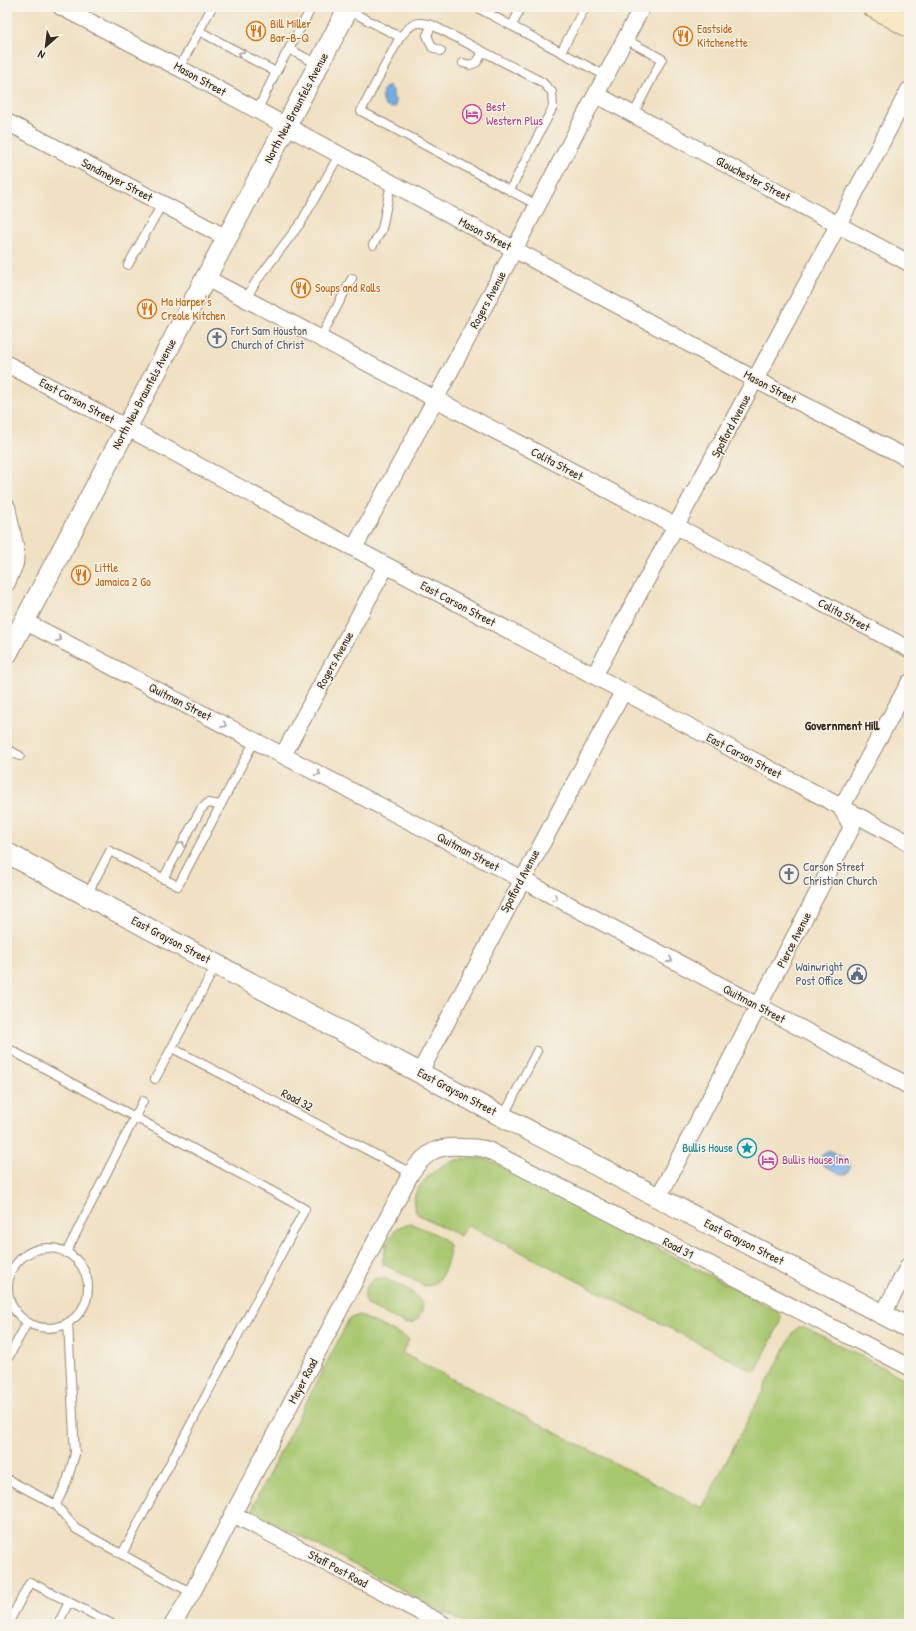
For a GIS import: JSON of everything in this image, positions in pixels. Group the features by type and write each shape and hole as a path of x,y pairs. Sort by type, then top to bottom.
{"main road":[{"path":"874,7 909,26"}],"street":[{"name":"Mason Street","path":"61,7 180,68 756,380 909,458"},
{"name":"Rogers Avenue","path":"354,548 435,400 642,7"},
{"name":"North New Braunfels Avenue","path":"7,654 126,427 287,127 348,8"},
{"name":"Spofford Avenue","path":"594,676 839,226 909,90"},
{"name":"Glouchester Street","path":"596,95 909,263"},
{"name":"Sandmeyer Street","path":"7,122 227,238"},
{"name":"Colita Street","path":"206,278 909,649"},
{"name":"East Carson Street","path":"7,364 909,843"},
{"path":"7,507 16,550 15,564 7,583"},
{"name":"Rogers Avenue","path":"283,755 386,566"},
{"name":"Quitman Street","path":"24,622 255,740 521,879 909,1086"},
{"path":"841,808 909,683"},
{"name":"Spofford Avenue","path":"420,1072 521,879 623,692"},
{"name":"Pierce Avenue","path":"658,1198 852,828 841,808"},
{"name":"East Grayson Street","path":"7,853 503,1117 909,1328"},
{"name":"Road 31","path":"441,1147 459,1146 488,1150 909,1367"},
{"name":"Meyer Road","path":"174,1624 192,1593 411,1174 420,1161 441,1147"},
{"path":"883,1314 909,1265"},
{"name":"Staff Post Road","path":"233,1514 443,1624"}],"lane":[{"path":"180,68 212,7"},
{"path":"257,111 276,72 312,7"},
{"path":"476,7 606,76"},
{"path":"512,26 521,7"},
{"path":"561,52 585,7"},
{"path":"348,8 400,37"},
{"path":"510,190 553,107 552,92 542,82 432,25 420,21 412,25 400,37 361,110 537,205"},
{"path":"432,25 427,35 432,47 441,51"},
{"path":"199,31 276,72"},
{"path":"625,39 662,59 633,115"},
{"path":"289,50 319,66"},
{"path":"463,63 470,65 477,62 483,52"},
{"path":"246,299 255,282 302,221 339,155"},
{"path":"373,245 382,229 391,183"},
{"path":"128,265 162,204"},
{"path":"320,338 352,278"},
{"path":"87,895 110,851 178,886 255,740"},
{"path":"7,749 20,756"},
{"path":"163,879 201,809 208,803 221,805"},
{"path":"155,1079 217,964"},
{"path":"7,1048 305,1209 122,1554"},
{"name":"Road 32","path":"172,1048 411,1174"},
{"path":"503,1117 537,1052"},
{"path":"66,1253 143,1101"},
{"path":"38,1249 57,1249 66,1253 80,1265 85,1273 88,1292 82,1310 68,1323 52,1328 35,1326 27,1323 16,1312 7,1291 11,1272 22,1257 38,1249"},
{"path":"7,1360 27,1323"},
{"path":"56,1505 67,1481 75,1454 68,1323"},
{"path":"7,1479 56,1505 76,1529 192,1593"},
{"path":"8,1624 30,1582 109,1623"},
{"path":"58,1624 69,1602"}],"green space":[{"path":"485,1158 777,1311 781,1317 779,1325 755,1372 468,1225 460,1236 417,1214 414,1206 414,1198 423,1182 430,1175 445,1164 453,1161"},
{"path":"412,1224 441,1237 448,1244 449,1258 445,1269 437,1282 429,1286 423,1285 383,1264 385,1249 390,1238 399,1227"},
{"path":"377,1278 384,1278 408,1289 420,1300 422,1307 421,1315 414,1323 406,1324 368,1305 365,1297 367,1286"},
{"path":"359,1315 409,1339 402,1353 702,1508 793,1333 798,1327 805,1327 909,1381 909,1624 466,1624 253,1511 254,1503 349,1319"}],"water":[{"path":"389,86 393,90 393,97 396,101 395,107 392,108 385,106 382,98 383,90"},
{"path":"829,1150 849,1161 850,1168 846,1174 841,1174 822,1165 821,1156"}],"place":[{"name":"Bill Miller Bar-B-Q","path":"256,31"},
{"name":"Eastside Kitchenette","path":"683,36"},
{"name":"Best Western Plus","path":"472,114"},
{"name":"Soups and Rolls","path":"301,288"},
{"name":"Ma Harper's Creole Kitchen","path":"147,309"},
{"name":"Fort Sam Houston Church of Christ","path":"217,338"},
{"name":"Little Jamaica 2 Go","path":"81,575"},
{"name":"Carson Street Christian Church","path":"789,874"},
{"name":"Wainwright Post Office","path":"857,974"},
{"name":"Bullis House","path":"747,1148"},
{"name":"Bullis House Inn","path":"768,1160"}],"district":[{"name":"Government Hill","path":"842,725"}]}
